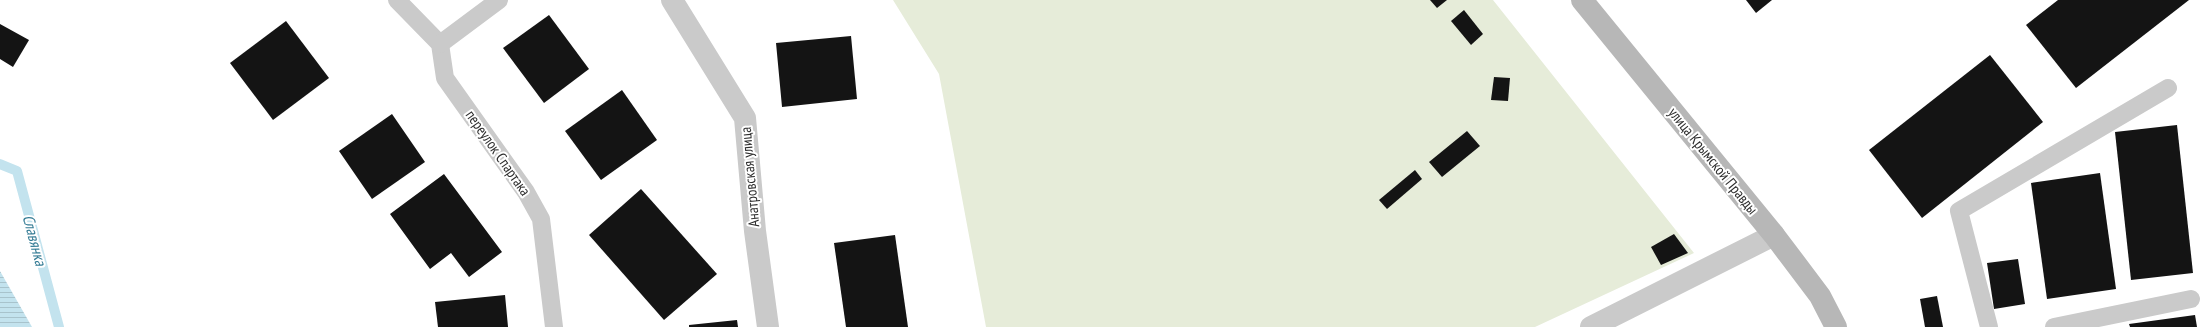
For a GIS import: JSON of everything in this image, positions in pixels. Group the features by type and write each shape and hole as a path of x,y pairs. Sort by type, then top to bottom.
{"street":[{"name":"Анатровская улица","path":"672,0 745,118 755,231 768,327"},
{"name":"улица Крымской Правды","path":"1582,0 1774,235 1820,296 1836,327"},
{"path":"1591,327 1774,235"}],"lane":[{"path":"397,0 440,44 499,0"},
{"name":"переулок Спартака","path":"440,44 445,78 526,192 541,219 554,327"},
{"path":"1989,327 1959,211 2168,88"},
{"path":"2054,327 2191,299"}],"green space":[{"path":"893,0 1493,0 1694,253 1535,327 986,327 939,74"}],"water":[{"path":"0,271 32,327 0,327"}],"building":[{"path":"1430,0 1447,0 1437,8"},
{"path":"1746,0 1772,0 1756,13"},
{"path":"2058,0 2189,0 2076,88 2026,25"},
{"path":"1464,10 1483,34 1471,45 1451,21"},
{"path":"549,15 589,69 544,103 503,48"},
{"path":"286,21 329,78 273,120 230,63"},
{"path":"0,24 29,40 13,67 0,59"},
{"path":"851,36 857,99 782,107 776,43"},
{"path":"1990,55 2043,122 1922,218 1869,150"},
{"path":"1494,77 1510,78 1508,101 1491,100"},
{"path":"622,90 657,140 601,180 565,131"},
{"path":"392,114 425,162 372,199 339,151"},
{"path":"2177,125 2193,273 2131,280 2115,132"},
{"path":"1467,131 1480,146 1442,177 1429,162"},
{"path":"1415,170 1422,179 1387,209 1379,200"},
{"path":"2100,173 2116,289 2047,299 2031,183"},
{"path":"444,174 502,252 469,277 451,253 430,269 390,214"},
{"path":"641,189 717,274 664,320 589,235"},
{"path":"1674,234 1688,253 1661,265 1651,247"},
{"path":"895,235 908,327 846,327 834,243"},
{"path":"2018,259 2025,304 1994,309 1987,263"},
{"path":"505,295 508,327 438,327 435,302"},
{"path":"1937,296 1943,327 1925,327 1920,299"},
{"path":"2195,315 2197,327 2130,327 2129,324"},
{"path":"737,320 738,327 689,327 689,325"}],"waterway":[{"name":"Славянка","path":"0,164 17,171 59,327"}]}
